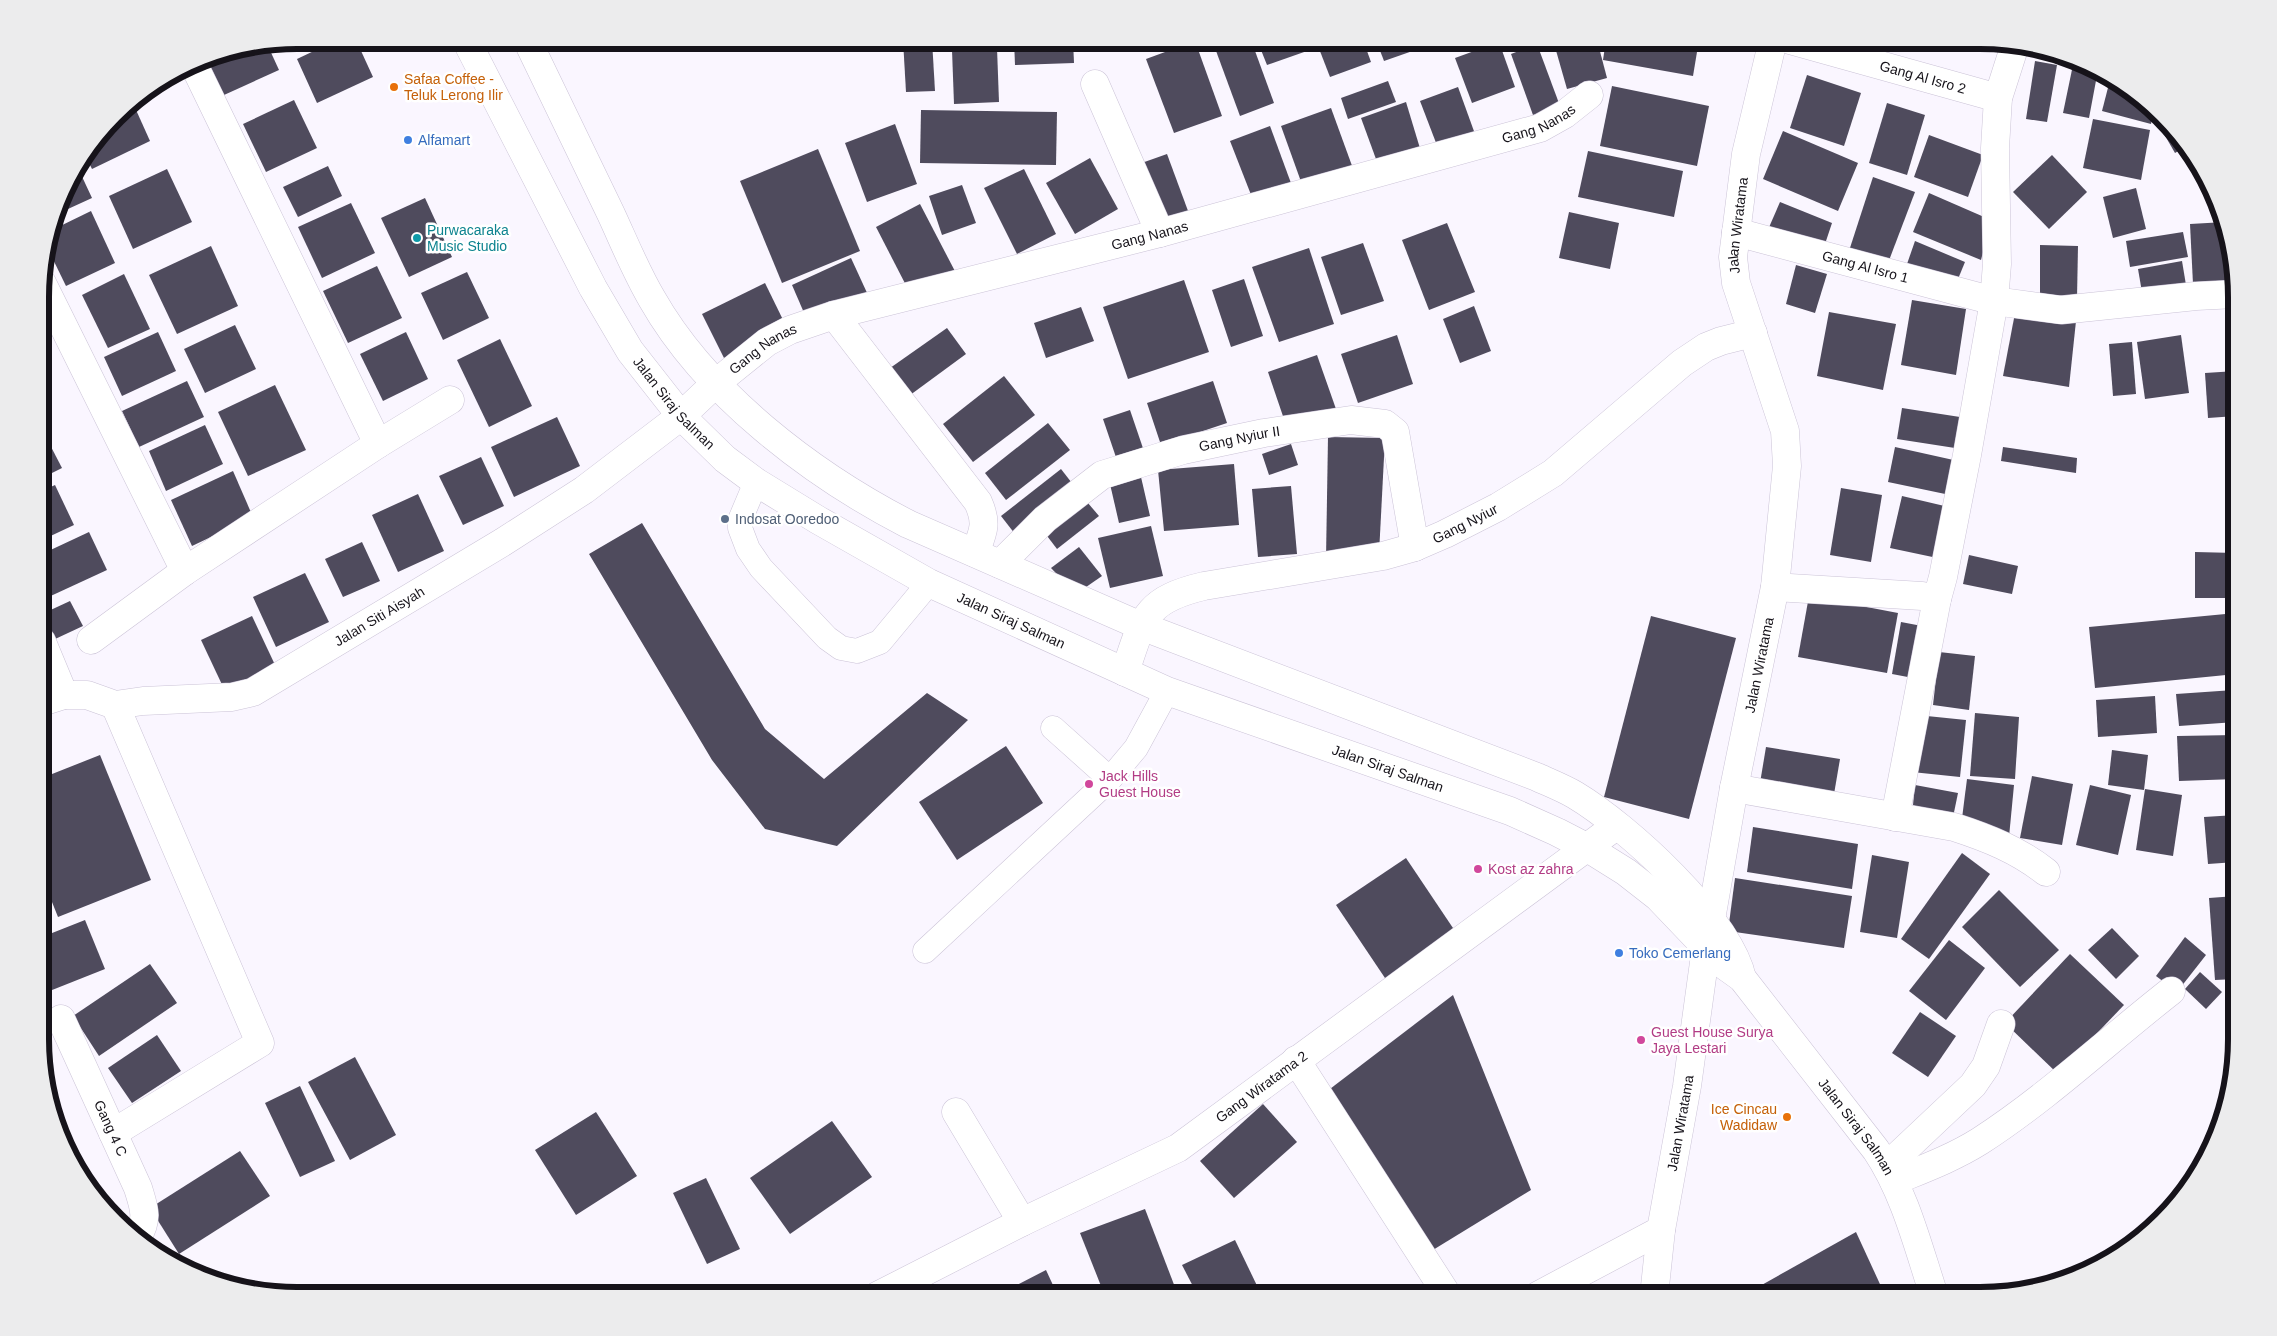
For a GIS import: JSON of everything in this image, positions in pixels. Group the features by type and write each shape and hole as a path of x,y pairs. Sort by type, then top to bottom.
{"street":[{"name":"Jalan Siraj Salman","path":"471,49 584,271 615,327 650,378 681,416 726,459 756,482 928,583 1167,691 1510,812 1586,846 1626,872 1658,897 1706,948 1729,970 1742,978"},
{"name":"Jalan Siraj Salman","path":"531,49 652,299 685,346 716,383 753,418 820,472 885,512 1141,626 1537,777 1576,796 1647,852 1712,919 1736,958 1742,978 1890,1173 1931,1287"},
{"name":"Jalan Wiratama","path":"1655,1287 1661,1230 1687,1086 1706,948 1734,788 1775,587 1787,466 1785,431 1736,283 1733,258 1746,154 1771,49"},
{"name":"Gang Al Isro 2","path":"1822,49 1998,98"},
{"path":"1895,817 1936,599 1943,577 1965,464 1994,301 1997,264 1994,148 1998,98 2013,51"},
{"path":"196,70 378,444"},
{"path":"1094,84 1160,233"},
{"name":"Gang Nanas","path":"681,416 716,383 767,342 790,330 834,315 1160,233 1540,128 1565,114 1589,95"},
{"name":"Gang Al Isro 1","path":"1736,232 1994,301 2060,310 2228,294"},
{"path":"49,297 185,571"},
{"path":"834,315 978,502 984,516 984,530 975,553"},
{"name":"Gang Nyiur","path":"1125,672 1141,626 1160,602 1180,591 1382,556 1415,547 1498,507 1552,473 1682,363 1706,347 1721,340 1753,333"},
{"path":"92,640 185,571 378,444 450,400"},
{"name":"Jalan Siti Aisyah","path":"53,699 88,695 114,705 143,701 232,697 253,692 503,542 584,490 681,416"},
{"name":"Gang Nyiur II","path":"1000,564 1045,519 1102,475 1183,450 1264,433 1351,420 1385,424 1395,432 1415,547"},
{"path":"1775,587 1922,596 1936,599"},
{"path":"49,678 53,699"},
{"path":"113,1133 260,1043 114,705"},
{"path":"1734,788 1954,827 1988,838 2025,856 2046,872"},
{"name":"Gang Wiratama 2","path":"894,1287 1022,1222 1178,1148 1586,846 1616,826"},
{"path":"1890,1173 1955,1155 1994,1132 2037,1102 2172,991"},
{"name":"Gang 4 C","path":"61,1019 138,1188 146,1214 141,1232"},
{"path":"1890,1173 1973,1085 1986,1066 2001,1024"},
{"path":"1296,1060 1442,1287"},
{"path":"956,1112 1022,1222"},
{"path":"1555,1287 1661,1230"}],"lane":[{"path":"756,482 740,520 742,534 748,549 761,568 820,631 841,648 857,651 880,642 928,583"},
{"path":"925,951 1110,779 1136,748 1167,691"},
{"path":"1053,728 1110,779"}],"building":[{"path":"318,49 360,49 373,77 317,103 297,59"},
{"path":"904,49 933,49 935,91 906,92"},
{"path":"997,49 999,102 954,104 952,50"},
{"path":"1014,49 1073,49 1074,63 1015,65"},
{"path":"1173,49 1198,49 1222,116 1174,133 1146,59"},
{"path":"1215,49 1254,49 1274,103 1240,116"},
{"path":"1261,49 1306,49 1307,51 1267,65"},
{"path":"1319,49 1366,49 1371,62 1330,77"},
{"path":"1379,49 1418,49 1384,61"},
{"path":"1480,49 1501,49 1515,87 1472,103 1455,58"},
{"path":"1524,49 1539,49 1560,106 1533,115 1511,54"},
{"path":"1556,49 1599,49 1607,78 1567,89"},
{"path":"1605,49 1698,49 1693,76 1603,60"},
{"path":"1849,49 1883,49 1878,63"},
{"path":"270,50 279,70 224,95 209,65 232,57"},
{"path":"2035,61 2057,65 2047,122 2026,119"},
{"path":"2073,67 2097,78 2089,118 2063,113"},
{"path":"1807,75 1861,93 1844,146 1790,128"},
{"path":"1388,81 1396,102 1348,119 1341,98"},
{"path":"2109,85 2152,118 2151,124 2102,111"},
{"path":"1612,86 1709,106 1697,166 1600,146"},
{"path":"1458,87 1475,134 1438,148 1420,101"},
{"path":"294,100 317,148 266,172 243,124"},
{"path":"1406,102 1422,155 1380,170 1361,118"},
{"path":"1887,103 1925,115 1907,175 1869,163"},
{"path":"135,108 150,141 92,169 88,162 90,159 110,133"},
{"path":"1331,108 1355,174 1304,190 1281,126"},
{"path":"921,110 1057,112 1056,165 920,163"},
{"path":"2093,119 2150,130 2141,180 2083,168"},
{"path":"895,124 917,184 867,202 845,143"},
{"path":"1270,126 1295,194 1255,205 1230,141"},
{"path":"2160,127 2167,133 2180,150 2175,153"},
{"path":"1783,131 1858,163 1838,211 1763,179"},
{"path":"1929,135 1983,155 1968,197 1914,177"},
{"path":"818,149 860,251 782,283 740,181"},
{"path":"1588,151 1683,171 1674,217 1578,197"},
{"path":"1167,154 1191,219 1163,230 1136,165"},
{"path":"2052,155 2087,192 2049,229 2013,192"},
{"path":"1090,158 1118,209 1075,234 1046,183"},
{"path":"328,166 342,196 298,217 283,187"},
{"path":"167,169 192,222 133,249 109,196"},
{"path":"1024,169 1056,234 1017,254 984,188"},
{"path":"81,175 92,198 65,211"},
{"path":"1873,177 1915,192 1888,263 1848,254"},
{"path":"962,185 976,223 942,235 929,196"},
{"path":"2136,188 2146,229 2113,238 2103,197"},
{"path":"1929,193 1991,220 1981,260 1913,232"},
{"name":"Purwacaraka Music Studio","path":"425,198 452,257 409,277 381,218"},
{"path":"1780,202 1832,223 1824,247 1767,232"},
{"path":"351,203 375,253 322,278 298,227"},
{"path":"920,204 958,277 911,295 876,227"},
{"path":"91,211 115,263 66,286 52,258 59,227"},
{"path":"1569,212 1619,223 1610,269 1559,258"},
{"path":"2217,222 2226,264 2228,283 2193,284 2190,224"},
{"path":"1447,223 1475,292 1429,310 1402,240"},
{"path":"2183,232 2188,257 2130,267 2126,241"},
{"path":"1915,241 1965,262 1958,279 1907,264"},
{"path":"1363,243 1384,301 1341,315 1321,257"},
{"path":"2040,245 2078,246 2077,298 2040,298"},
{"path":"211,246 238,306 177,334 149,275"},
{"path":"1309,248 1334,324 1279,342 1252,267"},
{"path":"851,258 868,295 808,322 792,285"},
{"path":"2182,261 2187,291 2143,298 2138,269"},
{"path":"1796,265 1827,274 1815,313 1786,304"},
{"path":"377,266 402,318 348,343 323,291"},
{"path":"467,272 489,318 443,340 421,293"},
{"path":"124,274 150,329 108,348 82,295"},
{"path":"1244,279 1263,336 1231,347 1212,290"},
{"path":"1184,280 1209,352 1128,379 1103,307"},
{"path":"765,283 787,328 724,358 702,314"},
{"path":"1912,300 1966,309 1956,375 1901,365"},
{"path":"1474,306 1491,351 1460,363 1443,319"},
{"path":"1081,307 1094,341 1046,358 1034,323"},
{"path":"1829,312 1896,324 1883,390 1817,376"},
{"path":"2015,313 2076,321 2069,387 2003,376"},
{"path":"235,325 256,369 205,393 184,349"},
{"path":"947,328 966,354 902,401 883,373"},
{"path":"158,332 176,371 122,396 104,357"},
{"path":"406,332 428,379 383,401 360,354"},
{"path":"1397,335 1413,384 1358,403 1341,354"},
{"path":"2181,335 2189,393 2145,399 2137,342"},
{"path":"500,339 532,406 489,427 457,360"},
{"path":"2132,342 2136,394 2113,396 2109,344"},
{"path":"1317,355 1336,409 1286,425 1268,372"},
{"path":"2228,372 2228,417 2208,418 2205,373"},
{"path":"1004,376 1035,415 973,462 943,424"},
{"path":"187,381 204,417 139,447 122,411"},
{"path":"1213,381 1227,423 1161,445 1147,403"},
{"path":"275,385 306,450 248,476 218,412"},
{"path":"1902,408 1960,417 1955,448 1897,439"},
{"path":"1130,410 1147,460 1120,469 1103,419"},
{"path":"557,417 580,466 514,497 491,447"},
{"path":"1048,423 1070,450 1006,500 985,473"},
{"path":"205,425 223,464 166,491 149,451"},
{"path":"1328,437 1385,438 1379,554 1326,559"},
{"path":"49,443 62,468 49,474"},
{"path":"1291,444 1298,465 1269,475 1262,454"},
{"path":"1895,447 1958,461 1950,495 1888,482"},
{"path":"2003,447 2077,458 2076,473 2001,461"},
{"path":"481,457 504,506 463,525 439,476"},
{"path":"1234,464 1239,525 1164,531 1158,470"},
{"path":"1061,469 1075,487 1015,534 1001,516"},
{"path":"233,471 253,517 192,546 171,500"},
{"path":"1141,477 1150,516 1119,523 1110,484"},
{"path":"55,485 74,525 49,537 49,488"},
{"path":"1291,486 1297,554 1258,557 1252,489"},
{"path":"1841,488 1882,495 1871,562 1830,555"},
{"path":"418,494 444,551 398,572 372,515"},
{"path":"1082,496 1099,516 1057,549 1041,528"},
{"path":"1902,496 1953,508 1942,559 1890,548"},
{"path":"642,523 765,729 824,779 927,693 968,720 837,846 765,829 712,760 589,554"},
{"path":"1151,526 1163,576 1110,588 1098,538"},
{"path":"89,532 107,570 49,597 49,551"},
{"path":"362,542 380,581 343,597 325,559"},
{"path":"1079,547 1102,576 1076,594 1051,568"},
{"path":"2195,552 2228,553 2228,598 2195,598"},
{"path":"1969,555 2018,566 2012,594 1963,584"},
{"path":"305,573 329,622 276,647 253,597"},
{"path":"1809,596 1898,613 1887,673 1798,657"},
{"path":"70,601 83,626 53,640 49,631 49,611"},
{"path":"2228,614 2228,675 2095,688 2089,627"},
{"path":"252,616 276,667 225,691 201,640"},
{"path":"1651,616 1736,638 1689,819 1604,797"},
{"path":"1901,622 1922,626 1913,678 1892,674"},
{"path":"1939,652 1975,656 1969,710 1933,705"},
{"path":"2228,690 2228,723 2179,726 2176,694"},
{"path":"2155,696 2157,733 2098,737 2096,700"},
{"path":"1975,713 2019,717 2015,779 1970,776"},
{"path":"1917,715 1966,720 1960,777 1912,772"},
{"path":"2228,735 2228,779 2179,781 2177,736"},
{"path":"1006,746 1043,803 957,860 919,802"},
{"path":"1766,747 1840,759 1833,800 1759,789"},
{"path":"2112,750 2148,755 2144,790 2108,785"},
{"path":"100,755 151,880 58,917 49,894 49,775"},
{"path":"2032,776 2073,784 2062,845 2020,838"},
{"path":"1967,779 2014,785 2009,837 1961,826"},
{"path":"1915,785 1958,793 1952,822 1912,815"},
{"path":"2090,785 2131,795 2118,855 2076,845"},
{"path":"2145,789 2182,795 2173,856 2136,850"},
{"path":"2228,816 2228,863 2208,864 2204,817"},
{"path":"1753,827 1858,844 1852,889 1747,872"},
{"path":"1962,853 1990,874 1929,959 1901,939"},
{"path":"1872,855 1909,862 1897,938 1860,932"},
{"path":"1406,858 1457,934 1387,981 1336,905"},
{"path":"1735,878 1852,896 1844,948 1728,931"},
{"path":"1999,890 2059,950 2020,987 1962,927"},
{"path":"2228,897 2228,979 2215,980 2209,898"},
{"path":"85,920 105,969 49,991 49,934"},
{"path":"2112,928 2139,956 2116,979 2088,950"},
{"path":"2185,937 2206,955 2177,992 2156,976"},
{"path":"1949,940 1985,968 1946,1020 1909,991"},
{"path":"2070,954 2124,1005 2058,1074 2005,1023"},
{"path":"150,964 177,1003 99,1056 73,1016"},
{"path":"2200,972 2222,992 2206,1009 2185,989"},
{"path":"1453,995 1531,1190 1428,1253 1326,1092"},
{"path":"1920,1012 1956,1036 1928,1077 1892,1053"},
{"path":"157,1035 181,1071 132,1103 108,1068"},
{"path":"355,1057 396,1135 350,1160 308,1082"},
{"path":"300,1086 335,1161 300,1177 265,1103"},
{"path":"1263,1104 1297,1142 1234,1198 1200,1161"},
{"path":"596,1112 637,1176 576,1215 535,1150"},
{"path":"832,1121 872,1177 790,1234 750,1178"},
{"path":"240,1151 270,1196 179,1254 150,1208"},
{"path":"706,1178 740,1249 707,1264 673,1193"},
{"path":"1145,1209 1175,1287 1101,1287 1080,1233"},
{"path":"1856,1232 1881,1287 1758,1287"},
{"path":"1235,1240 1258,1287 1193,1287 1182,1265"},
{"path":"1046,1270 1054,1287 1013,1287"}],"place":[{"name":"Safaa Coffee - Teluk Lerong Ilir","path":"394,87"},
{"name":"Alfamart","path":"408,140"},
{"name":"Purwacaraka Music Studio","path":"417,238"},
{"name":"Indosat Ooredoo","path":"725,519"},
{"name":"Jack Hills Guest House","path":"1089,784"},
{"name":"Kost az zahra","path":"1478,869"},
{"name":"Toko Cemerlang","path":"1619,953"},
{"name":"Guest House Surya Jaya Lestari","path":"1641,1040"},
{"name":"Ice Cincau Wadidaw","path":"1787,1117"}]}
